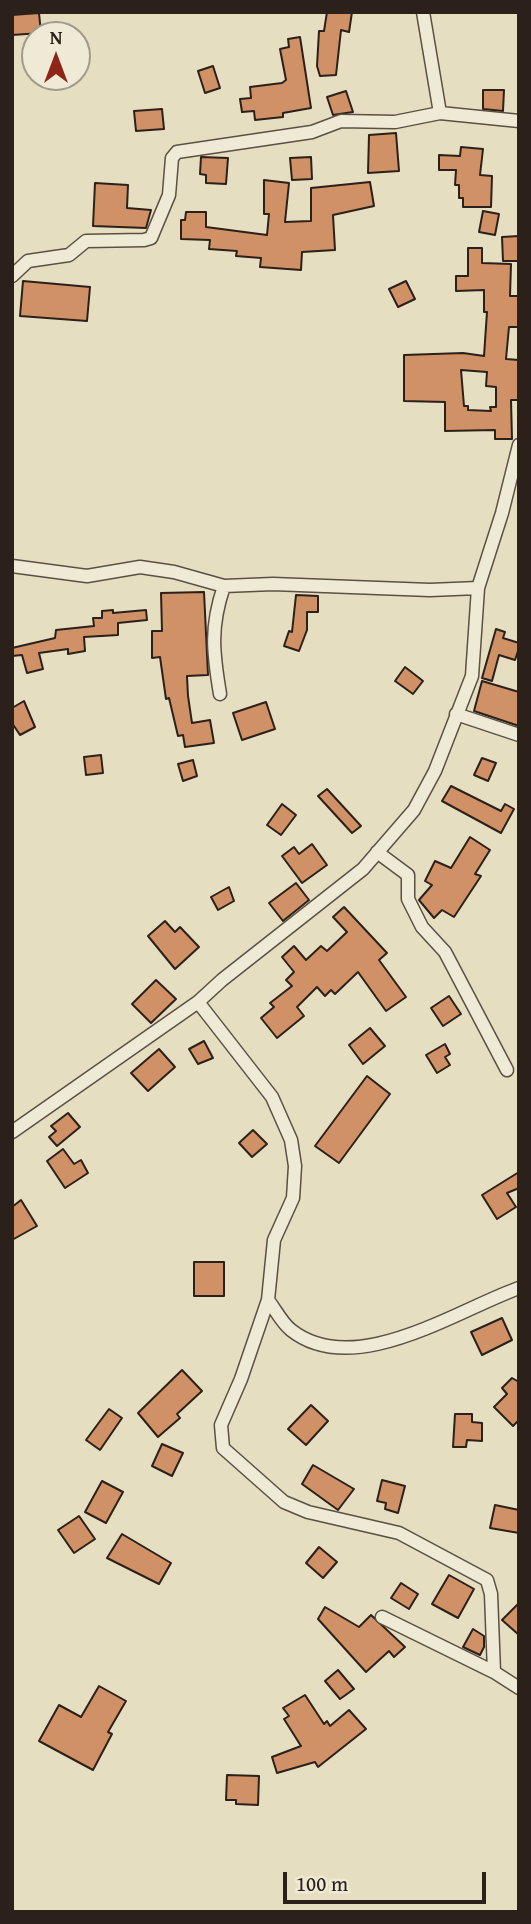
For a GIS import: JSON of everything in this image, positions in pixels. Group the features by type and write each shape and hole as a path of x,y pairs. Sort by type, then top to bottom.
{"street":[{"path":"423,12 440,113"},
{"path":"12,276 28,261 69,255 86,241 144,240 150,237 169,195 172,159 177,152 312,132 341,121 395,122 440,113 519,121"},
{"path":"12,1132 198,1002 222,980 318,908 363,869 414,810 435,771 474,667 478,588 502,513 518,450"},
{"path":"13,567 87,576 140,567 174,572 224,586 273,584 430,590 478,588"},
{"path":"220,694 213,636 214,617 224,586"},
{"path":"456,714 519,735"},
{"path":"377,852 408,875 408,899 422,927 445,952 508,1070"},
{"path":"198,1002 272,1097 291,1140 295,1166 293,1198 274,1240 268,1300 241,1379 221,1425 223,1448 284,1502 308,1512 399,1533 486,1580 491,1594 494,1672"},
{"path":"268,1300 290,1330 314,1342 340,1349 380,1342 445,1322 519,1288"},
{"path":"382,1617 494,1672 519,1688"}],"building":[{"path":"327,12 352,12 349,32 341,30 336,75 320,76 317,66 319,31 324,31"},
{"path":"39,13 40,21 21,21 21,34 12,35 12,15"},
{"path":"300,37 311,108 283,113 283,117 255,120 254,111 242,112 240,99 251,98 250,87 282,83 286,80 280,49 289,47 288,39"},
{"path":"213,66 220,88 205,93 198,71"},
{"path":"483,90 504,90 503,111 483,109"},
{"path":"346,91 353,112 333,115 327,97"},
{"path":"162,109 164,129 136,131 134,111"},
{"path":"396,133 399,171 368,173 369,135"},
{"path":"461,147 483,149 480,175 492,176 491,207 463,207 463,198 459,198 459,185 455,185 456,170 439,170 439,155 460,156"},
{"path":"201,157 228,158 226,184 206,183 206,175 200,174"},
{"path":"311,157 312,179 292,180 290,158"},
{"path":"264,180 289,183 285,222 311,221 311,188 370,182 374,206 333,215 335,250 302,252 301,270 260,267 261,258 236,256 237,251 209,249 210,240 181,239 181,220 185,220 186,212 206,212 206,227 267,235 269,214 264,214"},
{"path":"95,183 128,185 127,208 151,210 146,228 93,226"},
{"path":"483,211 499,214 495,235 479,232"},
{"path":"519,236 519,261 503,261 502,237"},
{"path":"468,248 482,248 482,263 511,264 510,296 519,296 519,327 509,327 506,359 519,360 518,400 511,400 512,439 495,439 495,430 445,431 445,402 404,401 404,355 463,353 484,356 487,312 484,312 484,290 456,291 456,276 468,276","holes":["461,370 487,372 486,386 496,387 496,407 490,407 491,411 468,410 468,406 464,406"]},
{"path":"23,281 90,287 87,321 20,316"},
{"path":"406,281 415,299 398,307 389,289"},
{"path":"204,592 208,675 187,676 188,696 192,723 210,720 214,743 185,747 183,735 178,736 169,698 166,699 160,657 152,658 152,631 162,631 161,593"},
{"path":"296,595 318,596 318,612 307,612 307,630 299,651 284,646 289,631 292,632"},
{"path":"113,610 113,613 146,610 147,620 118,623 118,635 84,637 85,651 68,654 68,649 39,653 43,669 27,673 22,655 12,656 12,648 55,638 56,630 94,626 93,618 102,618 102,611"},
{"path":"496,629 505,632 503,638 519,643 519,648 515,660 499,655 492,681 482,678"},
{"path":"405,667 423,681 413,694 395,681"},
{"path":"482,681 519,692 519,726 474,711"},
{"path":"24,701 35,727 20,735 12,723 12,708"},
{"path":"266,702 275,729 242,740 233,713"},
{"path":"101,755 103,773 86,775 84,757"},
{"path":"482,758 496,763 488,781 474,775"},
{"path":"193,760 197,776 183,781 178,764"},
{"path":"451,786 501,811 505,804 514,809 501,833 442,801"},
{"path":"327,789 361,826 352,833 318,796"},
{"path":"282,804 296,815 281,835 267,825"},
{"path":"470,837 490,850 475,874 481,876 454,917 442,910 434,918 419,900 432,885 425,881 435,861 451,868"},
{"path":"312,844 327,865 302,883 282,856 294,847 299,854"},
{"path":"296,883 309,900 283,921 269,903"},
{"path":"229,887 234,901 218,910 211,897"},
{"path":"344,907 387,953 379,960 406,997 386,1011 358,972 335,994 331,990 325,996 317,987 297,1007 304,1016 277,1038 261,1018 274,1007 270,1003 292,986 286,980 294,972 282,957 294,946 306,960 321,946 327,951 347,932 333,917"},
{"path":"165,921 175,932 180,927 199,947 175,969 148,936"},
{"path":"156,980 176,999 151,1023 132,1004"},
{"path":"449,996 461,1014 443,1026 431,1008"},
{"path":"370,1028 385,1046 363,1064 349,1045"},
{"path":"204,1041 213,1058 198,1064 189,1049"},
{"path":"445,1044 450,1054 445,1057 450,1065 437,1073 426,1055"},
{"path":"159,1049 175,1067 148,1091 131,1073"},
{"path":"367,1076 390,1094 339,1163 315,1146"},
{"path":"68,1113 80,1127 57,1146 49,1137 56,1131 51,1126"},
{"path":"253,1130 267,1144 252,1157 239,1143"},
{"path":"63,1149 74,1164 81,1160 88,1173 65,1188 47,1161"},
{"path":"519,1172 519,1188 507,1193 516,1207 497,1219 482,1195"},
{"path":"21,1200 37,1226 12,1240 12,1207"},
{"path":"194,1262 224,1262 224,1296 194,1296"},
{"path":"502,1318 512,1340 482,1355 471,1332"},
{"path":"182,1370 202,1391 177,1414 180,1418 158,1437 138,1413"},
{"path":"512,1378 519,1382 519,1420 513,1426 494,1407 507,1394 502,1388"},
{"path":"311,1405 328,1421 306,1445 288,1429"},
{"path":"109,1409 122,1418 100,1450 86,1440"},
{"path":"455,1414 472,1414 472,1422 482,1423 482,1441 467,1440 466,1447 453,1447"},
{"path":"162,1444 183,1453 172,1476 152,1466"},
{"path":"313,1465 354,1489 338,1510 302,1484"},
{"path":"382,1480 405,1486 398,1513 385,1509 386,1503 377,1501"},
{"path":"102,1481 123,1492 106,1523 85,1512"},
{"path":"495,1505 519,1510 519,1533 490,1528"},
{"path":"79,1516 95,1539 74,1553 58,1530"},
{"path":"122,1534 171,1563 159,1584 107,1558"},
{"path":"319,1547 337,1562 323,1578 306,1563"},
{"path":"449,1575 474,1589 458,1618 432,1604"},
{"path":"401,1583 418,1594 409,1609 391,1598"},
{"path":"519,1603 519,1635 502,1620"},
{"path":"325,1607 359,1627 371,1615 405,1647 394,1657 389,1651 366,1672 318,1619"},
{"path":"473,1629 484,1636 484,1647 480,1655 463,1647"},
{"path":"338,1670 354,1689 340,1699 325,1681"},
{"path":"99,1686 126,1701 108,1732 112,1734 93,1770 39,1741 59,1705 81,1717"},
{"path":"305,1695 324,1724 327,1721 330,1726 349,1710 366,1729 318,1767 315,1762 277,1773 272,1757 301,1746 284,1719 289,1716 283,1708"},
{"path":"227,1775 259,1776 258,1805 236,1804 236,1800 226,1800"}]}
